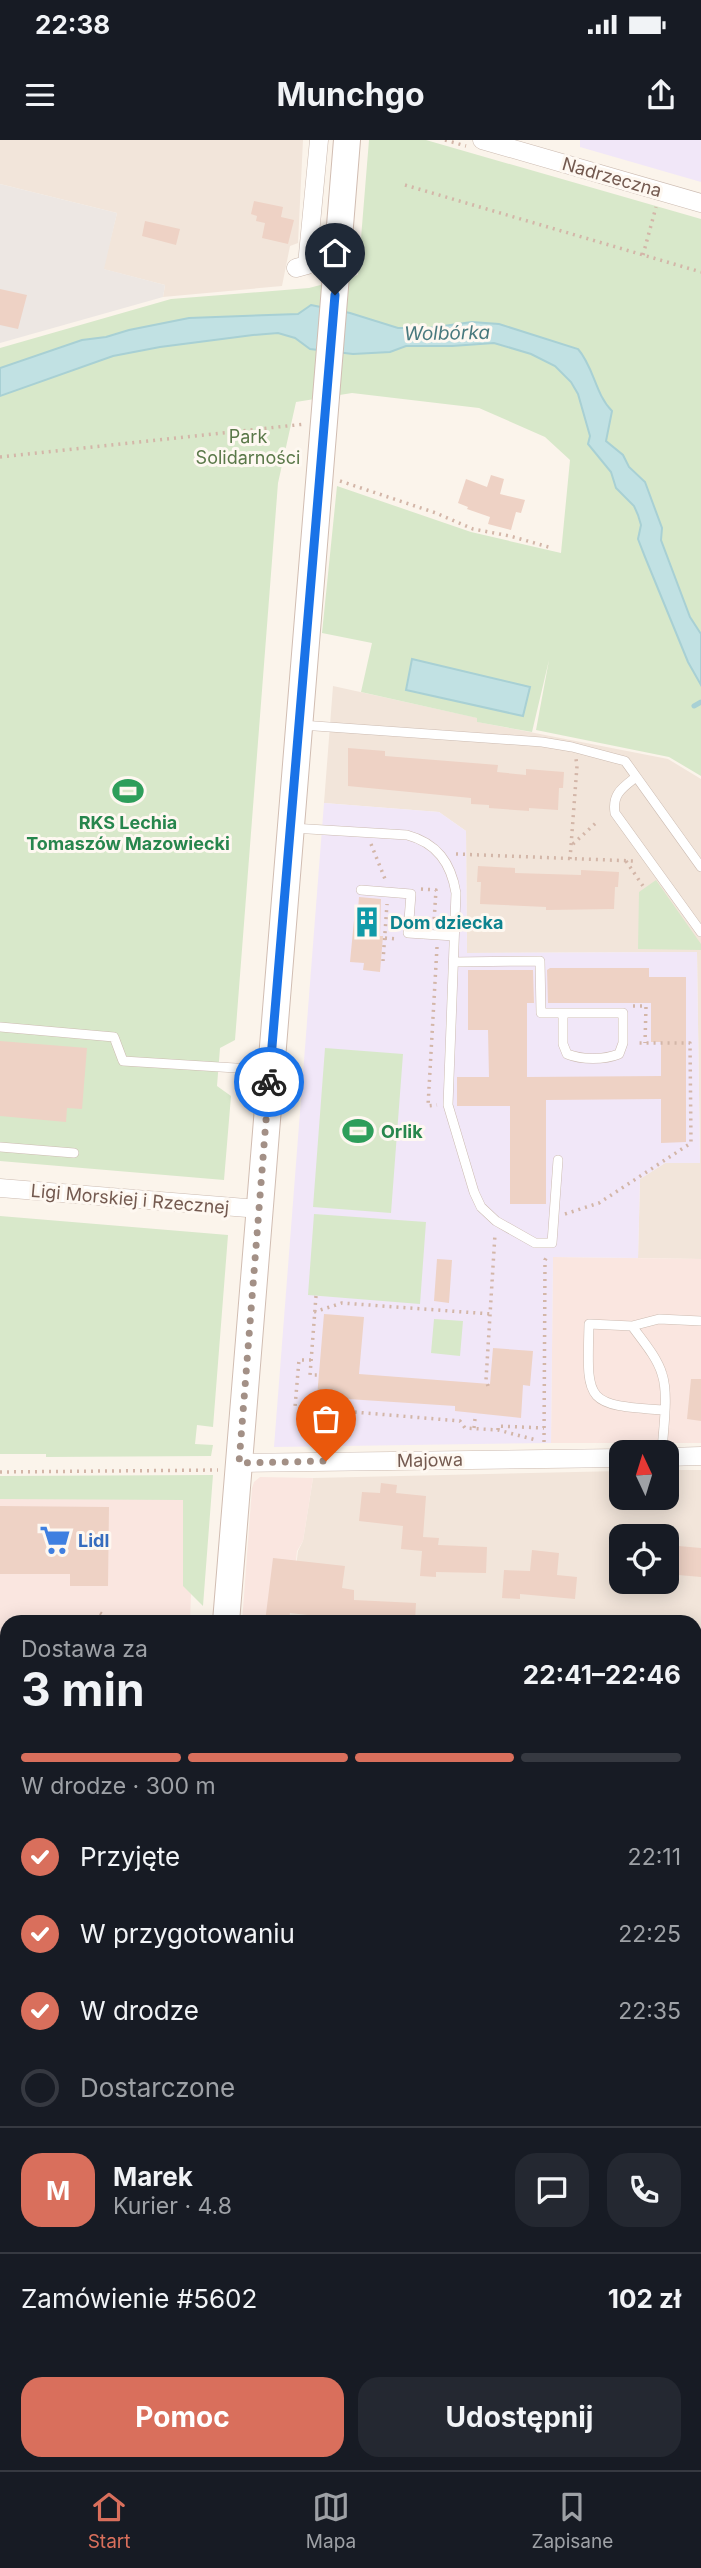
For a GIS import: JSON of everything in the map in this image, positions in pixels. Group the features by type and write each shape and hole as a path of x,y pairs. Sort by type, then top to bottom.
{"street":[{"path":"296,268 307,265 318,140"},
{"path":"226,1615 228,1466 259,1209 347,140"},
{"name":"Nadrzeczna","path":"482,140 701,203"},
{"name":"Ligi Morskiej i Rzecznej","path":"0,1188 259,1209"},
{"name":"Majowa","path":"228,1466 609,1452"},
{"path":"679,1454 701,1456"}],"lane":[{"path":"299,725 542,742 625,761 701,867"},
{"path":"636,777 616,793 613,803 615,813 701,932"},
{"path":"290,828 407,835 420,839 440,854 453,876 456,893 448,1105 481,1207 496,1221 536,1243 552,1243 558,1160"},
{"path":"360,890 411,894 408,933 454,936"},
{"path":"454,961 540,961 541,1013 563,1013 623,1013 623,1043 619,1054 610,1058 577,1058 567,1054 563,1044 563,1013"},
{"path":"0,1027 114,1037 123,1061 270,1070"},
{"path":"0,1147 74,1153"},
{"path":"663,1410 616,1407 601,1401 591,1388 588,1374 589,1324 632,1326 659,1319 701,1321"},
{"path":"632,1326 662,1371 664,1440"}],"path":[{"path":"405,186 701,272"},
{"path":"643,255 656,206"},
{"path":"0,457 310,423"},
{"path":"320,477 357,485 473,529 552,548"},
{"path":"570,859 577,766 573,757"},
{"path":"571,845 597,821"},
{"path":"440,854 650,862"},
{"path":"626,861 643,886"},
{"path":"385,938 398,939"},
{"path":"437,942 428,1106 448,1105"},
{"path":"560,1218 564,1214 599,1203 691,1143 690,1043 623,1043"},
{"path":"488,1385 486,1380 496,1221"},
{"path":"543,1448 545,1260 552,1253"},
{"path":"316,1296 310,1375 319,1375"},
{"path":"314,1312 341,1303 491,1314"},
{"path":"311,1360 299,1360 295,1407 460,1421 465,1428 498,1430 544,1441"},
{"path":"332,1446 337,1398"},
{"path":"474,1428 475,1419"},
{"path":"498,1430 498,1426 544,1428"},
{"path":"0,1472 228,1466"}],"shaded area":[{"path":"0,140 303,140 298,243 290,246 282,286 163,297 165,285 103,269 117,213 0,184"},
{"path":"580,140 701,140 701,182 580,147"},
{"path":"0,184 117,213 104,269 165,285 163,297 0,343"},
{"path":"333,686 478,718 478,722 668,759 701,779 701,1259 638,1258 640,1179 665,1163 700,1163 697,952 467,953 466,831 439,812 324,803"},
{"path":"324,803 439,812 466,831 467,953 697,952 700,1163 665,1163 640,1179 638,1258 553,1257 551,1443 274,1447"},
{"path":"553,1257 701,1259 701,1443 679,1443 679,1440 609,1440 609,1443 551,1443"},
{"path":"679,1470 701,1470 701,1615 290,1615 298,1551 303,1541 313,1478 609,1471 609,1510 679,1510"},
{"path":"260,1477 313,1478 303,1541 297,1551 290,1615 243,1615 254,1482"},
{"path":"195,1482 190,1615 0,1615 0,1487"}],"green space":[{"name":"Park Solidarności","path":"369,140 426,140 701,219 701,776 669,757 536,730 549,660 532,732 477,722 477,718 361,692 372,643 322,633 337,486 471,532 561,553 570,460 545,437 479,408 352,393 296,402 278,483 235,1040 220,1048 217,1086 231,1096 224,1180 0,1161 0,348 171,299 309,288 358,275"},
{"path":"656,880 701,944 701,950 638,949 639,892"},
{"name":"Orlik","path":"325,1048 403,1054 391,1213 313,1207"},
{"path":"314,1214 426,1222 420,1304 308,1295"},
{"path":"0,1216 228,1235 213,1427 197,1425 195,1444 213,1445 211,1456 46,1457 46,1454 0,1454"},
{"path":"434,1319 463,1321 460,1356 431,1353"},
{"path":"213,1475 203,1606 183,1586 183,1500 0,1499 0,1476"}],"water":[{"name":"Wolbórka","path":"311,305 350,313 398,328 429,328 472,322 499,324 578,349 612,411 606,441 623,455 629,467 645,482 662,528 661,540 690,617 701,634 701,685 688,662 638,539 641,525 634,506 616,488 611,472 588,444 590,436 578,394 571,382 555,366 531,354 494,343 406,346 390,352 353,354 310,349 295,338 278,333 160,347 113,356 0,396 0,368 82,340 189,318 298,314"},
{"path":"412,659 530,687 523,716 406,690"}],"building":[{"path":"254,201 283,207 281,217 294,220 288,244 262,238 265,223 256,221 257,216 251,214"},
{"path":"145,221 180,229 176,245 142,236"},
{"path":"0,289 27,295 18,329 0,325"},
{"path":"491,475 504,479 500,494 525,500 521,513 516,512 511,530 488,524 490,517 458,503 466,479 487,487"},
{"path":"348,748 385,751 385,756 498,765 497,772 526,775 526,769 564,772 563,788 559,788 558,810 489,808 489,805 471,804 471,798 348,786"},
{"path":"478,866 515,868 515,873 581,875 581,870 619,872 614,909 546,910 546,907 480,904 481,882 477,882"},
{"name":"Dom dziecka","path":"359,897 381,899 380,936 383,936 380,972 363,970 364,963 350,962 355,910 358,910"},
{"path":"649,968 649,977 686,977 686,1142 661,1143 661,1099 546,1100 546,1204 510,1204 510,1106 457,1106 457,1077 489,1077 488,1030 468,1030 468,970 533,970 534,1003 527,1003 527,1077 661,1076 661,1042 651,1042 651,1003 548,1003 547,970"},
{"path":"0,1041 87,1048 82,1109 67,1108 66,1122 0,1116"},
{"path":"437,1259 452,1260 449,1303 434,1301"},
{"path":"324,1314 364,1317 359,1374 490,1384 493,1348 533,1351 530,1386 523,1385 521,1418 455,1411 455,1406 317,1397"},
{"path":"691,1379 701,1379 701,1421 687,1419"},
{"path":"381,1483 397,1485 396,1493 426,1496 423,1537 439,1538 438,1545 487,1547 486,1573 436,1572 436,1577 420,1576 422,1551 401,1549 403,1526 359,1521 362,1492 380,1493"},
{"name":"Lidl","path":"0,1506 109,1507 108,1586 70,1586 70,1574 0,1574"},
{"path":"679,1546 701,1548 701,1577 679,1575"},
{"path":"532,1550 559,1553 557,1575 577,1577 575,1599 520,1594 520,1599 502,1598 504,1570 530,1571"},
{"path":"273,1558 345,1566 342,1588 354,1590 354,1600 416,1603 415,1615 266,1615"}],"waterway":[{"path":"694,706 701,702"}],"way so far":[{"path":"269,1082 239,1463 326,1461"}],"place":[{"name":"RKS Lechia Tomaszów Mazowiecki","path":"128,791"},
{"name":"Dom dziecka","path":"367,922"},
{"name":"Orlik","path":"358,1131"},
{"name":"Lidl","path":"55,1540"}],"route":[{"path":"269,1082 335,295"}]}
